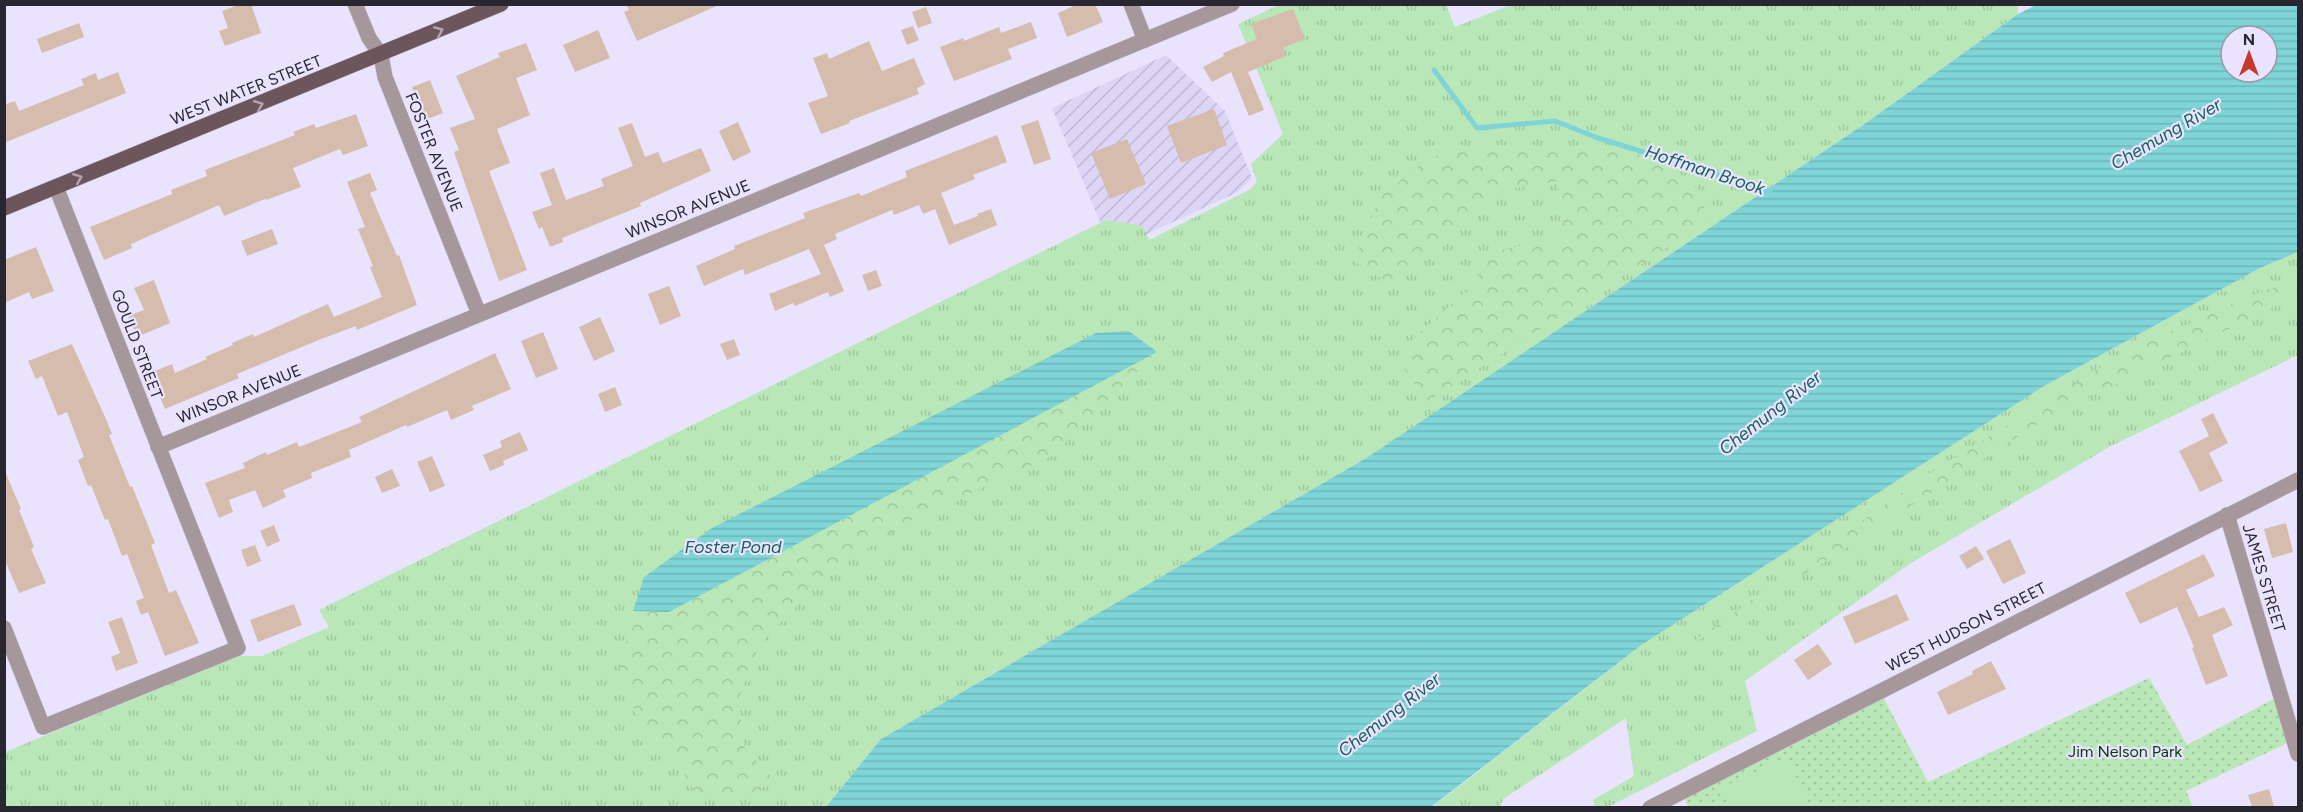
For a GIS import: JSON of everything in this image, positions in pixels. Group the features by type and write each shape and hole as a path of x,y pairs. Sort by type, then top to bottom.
{"main road":[{"name":"WEST WATER STREET","path":"4,208 501,4"}],"street":[{"name":"FOSTER AVENUE","path":"355,4 369,38 381,55 385,77 479,314"},
{"path":"1131,4 1145,40"},
{"name":"WINSOR AVENUE","path":"158,447 1232,4"},
{"name":"GOULD STREET","path":"4,628 43,726 238,648 56,187"},
{"name":"WEST HUDSON STREET","path":"1650,807 2298,480"},
{"name":"JAMES STREET","path":"2227,515 2298,754"}],"shaded area":[{"path":"1166,55 1225,111 1252,178 1238,192 1112,250 1052,108"}],"green space":[{"path":"1513,4 2018,5 2018,14 1866,123 1368,457 881,739 826,807 5,808 5,752 238,656 262,656 329,627 319,610 1106,220 1143,226 1149,240 1249,190 1257,182 1251,164 1283,134 1238,24 1279,5 1446,5 1455,27"},
{"path":"1489,145 1579,147 1660,157 1705,195 1704,224 1427,402 1403,367 1412,340 1465,292 1494,251 1562,238 1558,181 1497,191 1452,240 1390,283 1353,261 1380,197 1430,157"},
{"path":"2298,252 2298,355 2111,446 1911,563 1745,681 1757,731 1608,807 1595,807 1593,800 1634,776 1626,718 1503,799 1500,807 1431,808 1640,646 2044,386 2260,268"},
{"path":"2298,280 2298,295 2045,419 1666,661 1924,477 2125,352 2250,296"},
{"path":"1157,352 1052,456 906,523 823,578 760,644 738,701 745,749 774,780 739,802 694,791 678,763 643,733 620,670 633,611 669,612"},
{"name":"Jim Nelson Park","path":"2149,678 2187,745 2281,695 2294,740 2186,791 2193,807 1689,808 1681,792 1880,691 1928,782"},
{"path":"1786,757 1811,807 1731,807 1721,788"}],"water":[{"name":"Chemung River","path":"2038,4 2298,5 2298,252 2260,268 2044,386 1640,646 1431,807 826,807 881,739 1368,457 1866,123 2018,14"},
{"name":"Foster Pond","path":"1129,331 1157,352 669,612 633,611 644,577 712,528 1096,333"}],"building":[{"path":"241,4 251,4 261,33 225,46 219,31 228,28 222,11"},
{"path":"626,4 719,5 637,41 624,12 629,10"},
{"path":"1078,4 1095,4 1103,22 1067,37 1058,13"},
{"path":"926,7 932,23 918,28 912,12"},
{"path":"1293,9 1305,39 1283,48 1286,56 1248,72 1264,110 1249,116 1231,72 1212,82 1203,67 1224,56 1223,53 1257,39 1251,24"},
{"path":"1031,22 1037,38 1008,49 1012,59 954,81 940,47 963,38 964,41 999,27 1001,33"},
{"path":"79,23 84,37 42,53 37,39"},
{"path":"913,26 919,40 907,45 901,30"},
{"path":"598,30 610,58 575,72 563,45"},
{"path":"869,41 882,71 914,58 925,84 917,88 919,94 821,134 808,103 828,96 813,58 827,53 829,59"},
{"path":"526,43 537,70 516,78 530,115 497,129 510,163 489,171 527,270 499,281 454,152 459,150 450,128 475,119 456,76 500,57 498,53"},
{"path":"118,72 126,93 4,143 4,105 15,101 19,111 84,85 81,79 96,73 98,80"},
{"path":"430,80 443,113 425,120 412,87"},
{"path":"1214,109 1227,145 1181,163 1167,126"},
{"path":"356,114 368,146 343,155 340,149 293,168 301,187 224,216 219,205 131,244 132,248 104,260 90,227 172,194 171,190 207,176 205,170 295,135 293,132 314,124 316,128"},
{"path":"1038,120 1051,159 1034,165 1021,126"},
{"path":"738,122 751,152 733,161 719,131"},
{"path":"632,123 645,157 658,152 663,163 701,148 711,171 640,203 641,206 562,238 563,242 550,247 542,227 539,229 532,212 552,205 540,173 554,168 566,200 604,186 601,179 633,166 618,128"},
{"path":"997,135 1007,162 973,175 975,179 941,193 954,225 991,209 997,225 949,245 935,209 923,214 919,205 894,215 892,210 835,234 837,239 824,245 844,291 830,297 828,292 795,306 793,303 775,311 769,294 821,274 809,249 745,275 743,269 704,286 696,266 735,249 734,246 805,218 803,213 859,193 861,196 907,177 905,171"},
{"path":"1127,139 1146,184 1110,199 1091,153"},
{"path":"370,173 377,190 370,193 397,256 399,255 417,305 357,330 356,326 321,339 237,374 239,378 165,409 150,373 172,364 175,373 207,359 205,357 233,345 232,343 253,334 254,337 328,304 334,317 382,297 370,267 373,266 358,229 365,227 347,182"},
{"path":"272,229 278,244 247,256 241,241"},
{"path":"36,247 54,291 32,299 29,292 4,303 4,260"},
{"path":"876,270 882,286 868,291 862,275"},
{"path":"154,280 170,323 137,337 128,316 144,310 134,288"},
{"path":"669,286 681,316 660,325 648,294"},
{"path":"600,317 615,351 594,361 579,327"},
{"path":"543,332 558,369 536,378 521,341"},
{"path":"734,339 740,355 727,360 720,344"},
{"path":"72,344 105,417 112,434 109,435 155,543 151,545 169,593 176,590 199,643 165,656 148,612 141,615 136,601 144,598 127,554 122,556 108,519 105,520 91,485 88,486 78,460 84,457 67,412 58,416 42,376 36,379 28,361"},
{"path":"495,353 511,389 472,406 474,410 451,420 447,410 349,450 351,457 311,473 312,478 283,490 286,497 263,508 255,490 229,500 233,512 219,518 205,483 245,468 243,463 266,452 267,455 297,442 299,447 362,422 359,417"},
{"path":"615,387 622,405 605,412 598,394"},
{"path":"2213,413 2228,443 2209,453 2223,481 2200,492 2179,451 2209,436 2201,419"},
{"path":"520,432 528,450 503,461 504,465 490,471 483,455 502,447 500,441"},
{"path":"432,456 445,486 430,492 417,462"},
{"path":"4,469 34,547 31,549 46,583 19,593 4,558"},
{"path":"392,469 400,486 382,493 375,477"},
{"path":"2286,523 2293,552 2272,558 2264,529"},
{"path":"274,525 280,541 267,547 260,531"},
{"path":"2010,539 2026,573 2003,584 1986,551"},
{"path":"255,545 261,561 247,567 241,550"},
{"path":"1976,546 1984,559 1967,569 1959,556"},
{"path":"2204,554 2215,576 2186,590 2199,617 2224,607 2233,625 2212,635 2228,676 2206,685 2192,648 2194,647 2177,607 2140,624 2125,593"},
{"path":"1897,594 1909,620 1855,644 1843,617"},
{"path":"294,604 302,625 258,642 250,620"},
{"path":"122,617 138,663 116,671 111,657 120,653 108,622"},
{"path":"1818,644 1832,664 1808,680 1794,660"},
{"path":"1991,661 2006,689 1948,715 1937,692 1973,674 1972,671"},
{"path":"2269,789 2274,807 2252,807 2248,795"}],"waterway":[{"name":"Hoffman Brook","path":"1434,70 1477,128 1555,121 1598,138 1770,191"}]}
